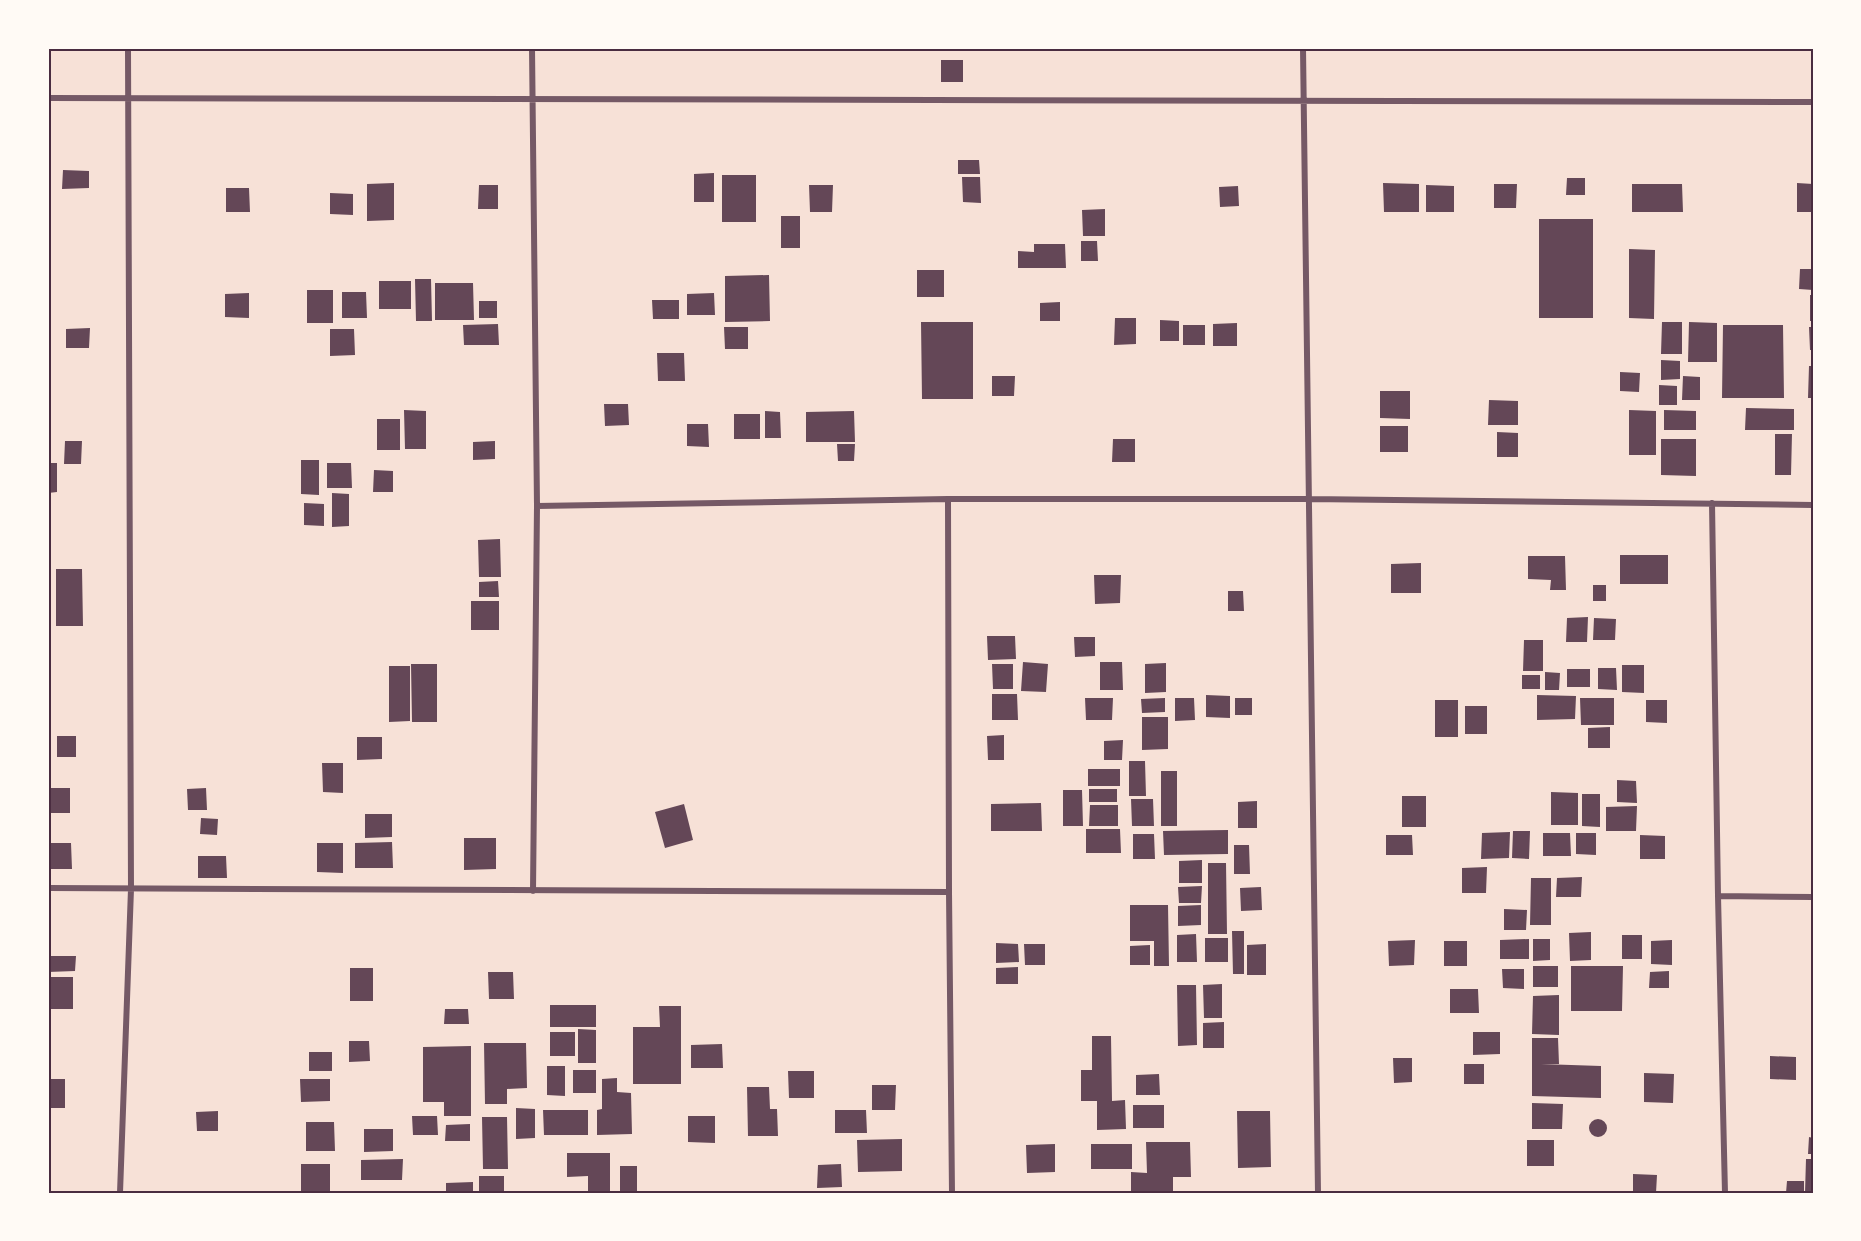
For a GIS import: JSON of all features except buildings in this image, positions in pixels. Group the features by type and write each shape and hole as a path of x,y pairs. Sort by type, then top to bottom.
{"street":[{"path":"120,1193 131,889 128,48"},
{"path":"532,48 537,506 533,891"},
{"path":"1303,48 1318,1193"},
{"path":"48,98 1813,102"},
{"path":"537,506 948,499 1308,499 1813,505"},
{"path":"948,499 952,1193"},
{"path":"1712,503 1725,1193"},
{"path":"48,888 949,892"},
{"path":"1718,896 1813,897"}]}
